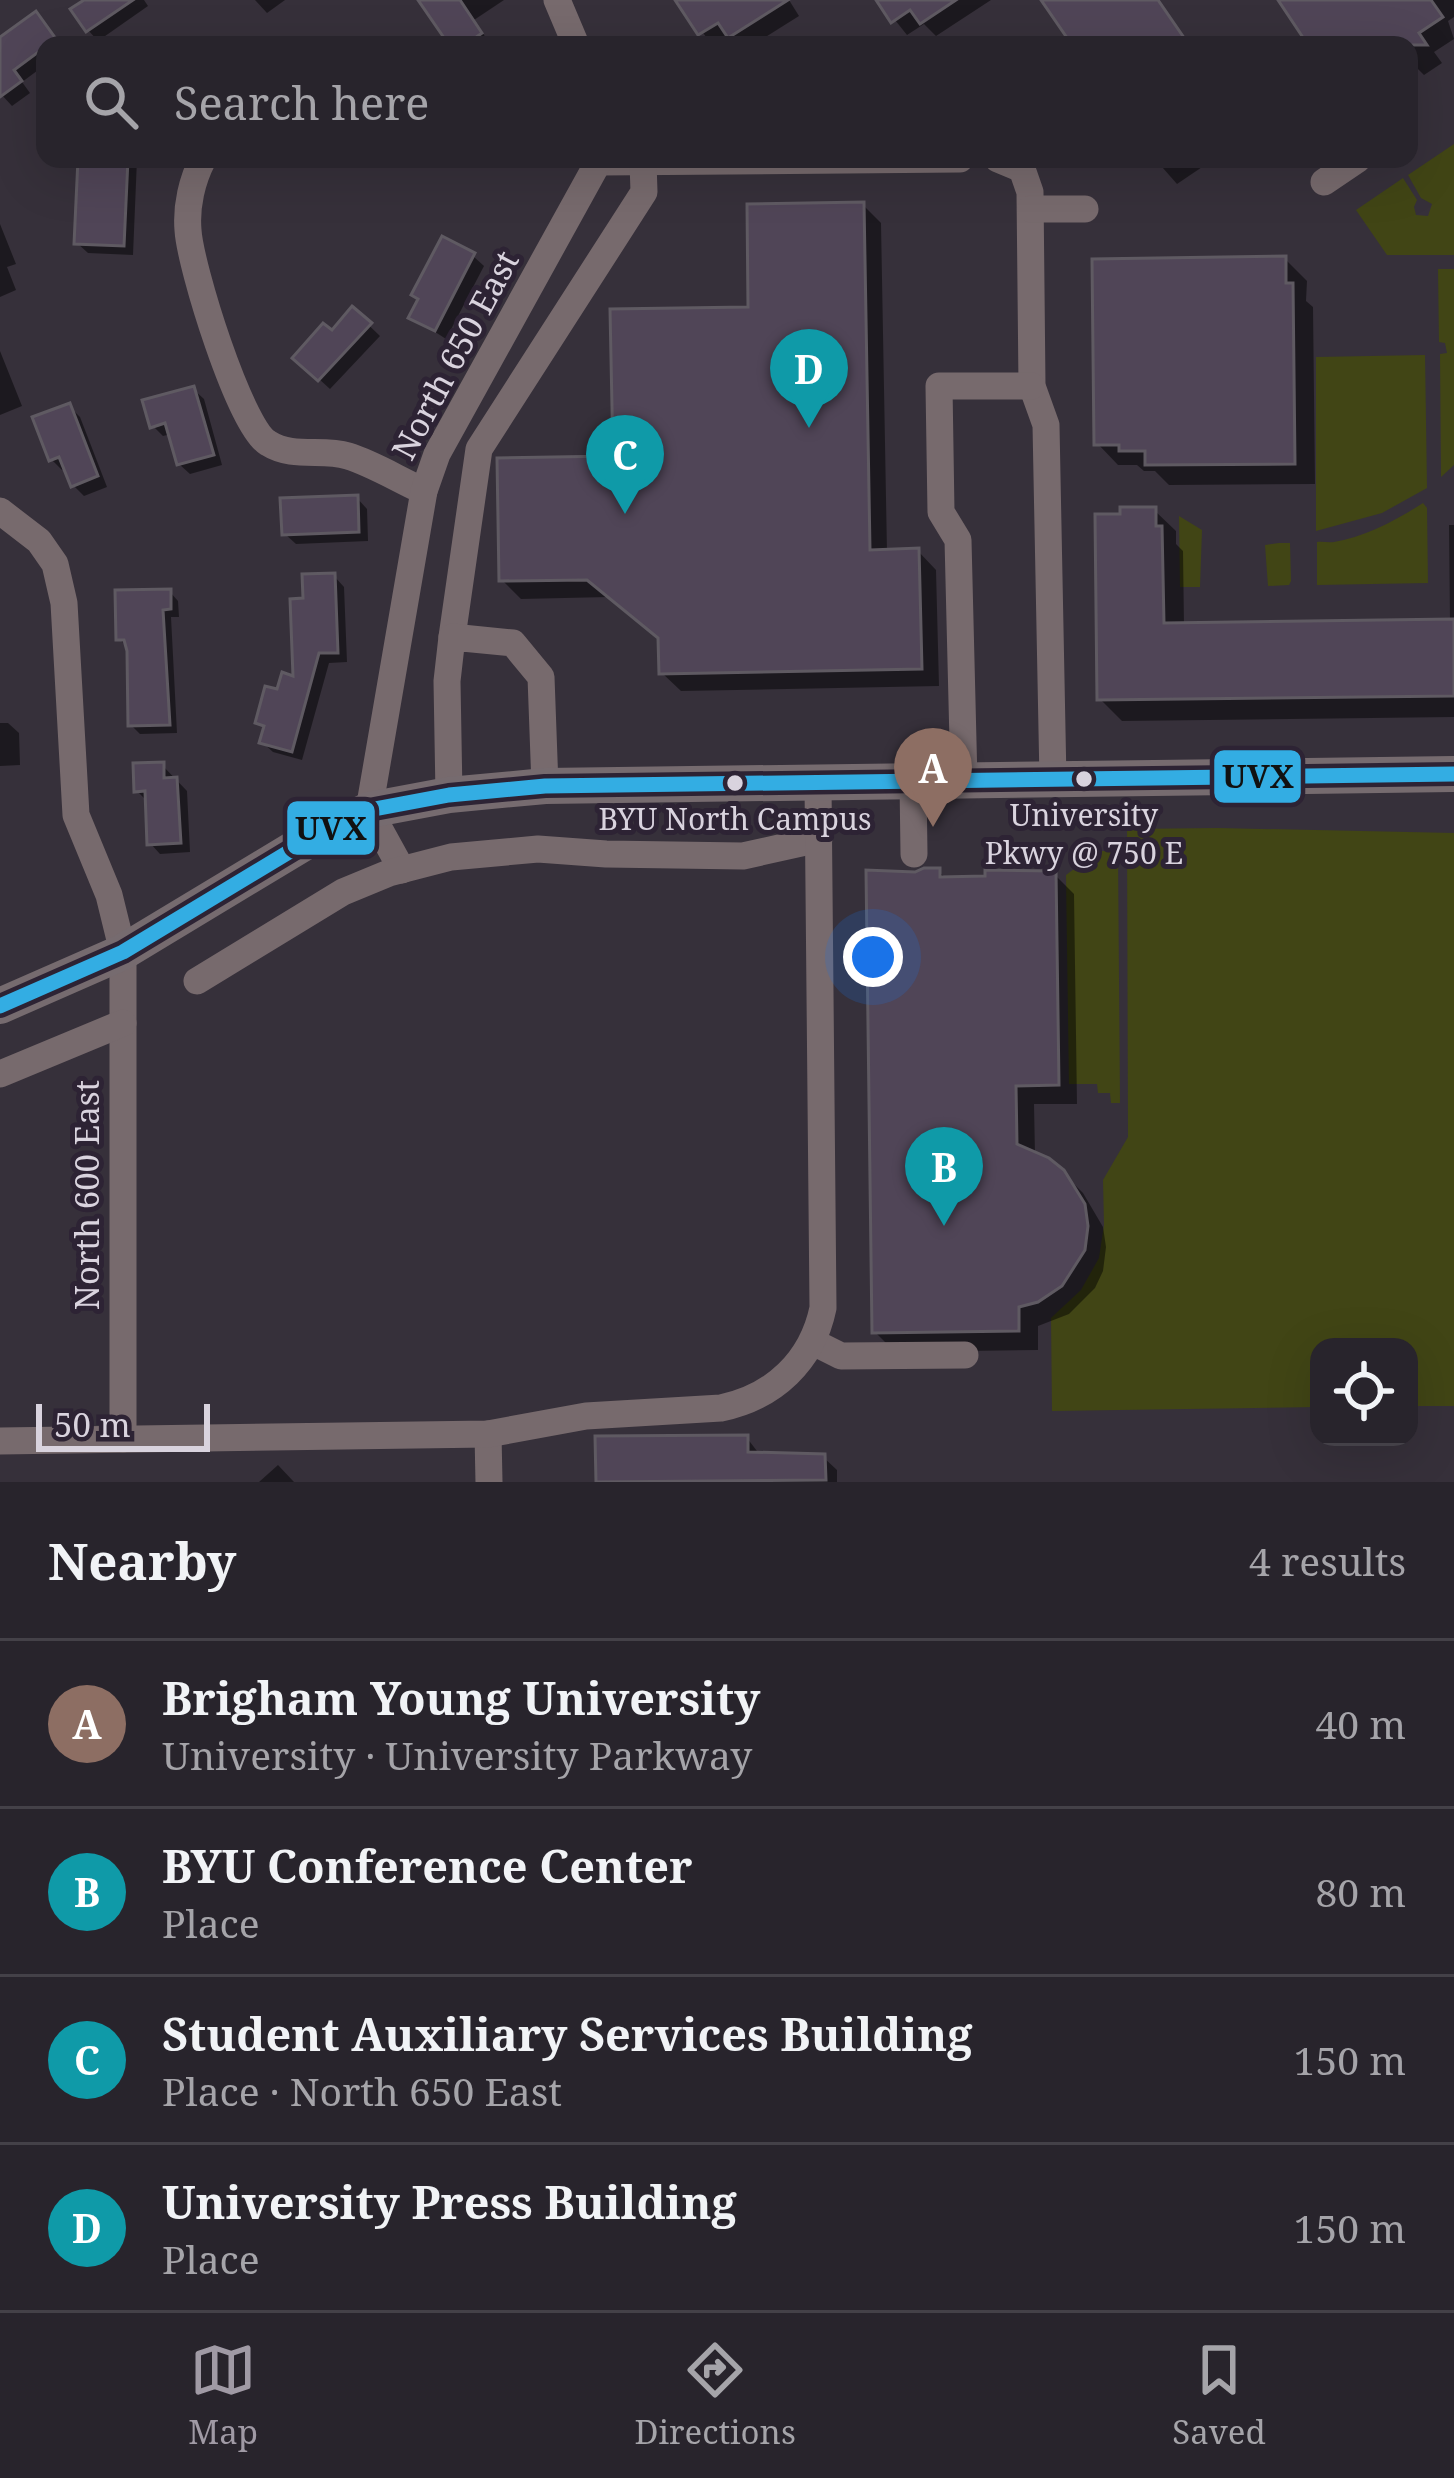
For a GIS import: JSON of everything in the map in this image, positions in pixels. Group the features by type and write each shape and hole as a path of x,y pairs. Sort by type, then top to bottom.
{"main road":[{"path":"0,1006 122,952 317,835 369,810 449,794 545,786 1454,774"}],"street":[{"path":"557,0 572,36"},
{"path":"200,168 192,188 188,236 205,302 244,412 263,441 283,450 346,454 424,491"},
{"name":"North 650 East","path":"369,810 424,491 437,454 596,168"},
{"path":"449,794 447,681 479,449 644,192 644,168"},
{"path":"1020,168 1029,184 1032,386 1046,425 1053,781"},
{"path":"1324,182 1345,168"},
{"path":"1030,209 1085,209"},
{"path":"964,782 958,540 941,512 939,386 1032,386"},
{"name":"North 600 East","path":"0,511 38,542 55,564 64,603 76,815 109,895 122,952 123,1439"},
{"path":"452,637 513,643 541,677 545,786"},
{"path":"913,782 914,854"},
{"path":"0,1441 488,1434 586,1416 739,1404 782,1382 812,1342 823,1308 818,784"},
{"path":"369,810 402,869"},
{"path":"197,981 344,892 402,869 470,854 538,848 743,856 819,839"},
{"path":"0,1074 123,1023"},
{"path":"812,1342 842,1356 965,1354"},
{"path":"488,1434 489,1482"}],"green space":[{"path":"1454,144 1454,255 1387,255 1356,210 1403,178 1417,200 1416,215 1428,216 1432,204 1421,198 1408,175"},
{"path":"1438,269 1454,269 1454,465 1441,477 1440,354 1447,353 1445,343 1439,342"},
{"path":"1425,355 1427,488 1382,513 1316,531 1316,357"},
{"path":"1423,503 1427,508 1428,583 1317,585 1317,542 1358,536"},
{"path":"1179,516 1202,530 1200,587 1180,587"},
{"path":"1290,543 1289,585 1268,586 1265,545"},
{"path":"1127,829 1454,833 1454,1406 1418,1406 1418,1338 1310,1338 1310,1407 1052,1411 1051,1318 1081,1290 1099,1258 1103,1180 1128,1137"},
{"path":"1085,851 1118,851 1120,1103 1111,1103 1110,1093 1098,1093 1097,1084 1069,1084 1066,875 1078,866"}],"building":[{"path":"84,0 133,0 86,32 70,9"},
{"path":"418,0 460,0 482,33 443,36"},
{"path":"675,0 788,0 731,36 718,23 698,35"},
{"path":"876,0 956,0 920,24 910,10 891,23"},
{"path":"1041,0 1158,0 1183,36 1066,36"},
{"path":"1278,0 1431,0 1443,17 1419,33 1427,45 1418,45 1418,36 1302,36"},
{"path":"36,11 54,36 36,36 36,54 14,70 22,81 0,97 0,37"},
{"path":"78,168 128,168 124,246 74,244"},
{"path":"864,202 870,550 919,548 922,669 659,674 658,638 587,580 499,581 497,458 613,456 610,309 748,307 747,204"},
{"path":"442,236 475,253 435,331 408,318 418,299 411,295"},
{"path":"1286,256 1286,283 1293,283 1295,464 1145,465 1145,451 1094,445 1092,259"},
{"path":"352,306 372,323 318,381 292,358 323,323 332,330"},
{"path":"194,386 214,455 177,465 165,423 150,428 142,400"},
{"path":"70,403 98,476 71,487 59,457 49,461 32,417"},
{"path":"358,495 359,532 282,535 280,498"},
{"path":"1120,507 1156,507 1156,526 1162,526 1164,623 1454,619 1454,696 1097,700 1095,514 1120,514"},
{"path":"335,573 338,653 319,653 292,752 259,743 264,726 255,723 265,686 277,689 282,672 293,676 290,599 303,598 302,574"},
{"path":"171,589 171,609 163,610 170,725 128,726 127,651 124,640 116,640 115,590"},
{"path":"164,762 164,778 177,777 181,843 147,845 145,791 134,792 133,763"},
{"path":"940,868 940,877 985,876 985,870 1056,871 1059,1085 1016,1086 1017,1144 1064,1170 1085,1204 1088,1226 1085,1250 1062,1286 1038,1302 1019,1307 1019,1331 872,1333 866,870 915,872"},
{"path":"748,1435 748,1452 825,1454 826,1480 596,1482 595,1436"}],"transit line":[{"name":"UVX","path":"0,1006 123,952 317,835 369,810 449,795 545,786 1454,774"}],"place":[{"name":"University Press Building","path":"809,428"},
{"name":"Student Auxiliary Services Building","path":"625,514"},
{"name":"University Pkwy @ 750 E","path":"1084,779"},
{"name":"BYU North Campus","path":"735,783"},
{"name":"Brigham Young University","path":"933,827"},
{"name":"BYU Conference Center","path":"944,1226"}]}
